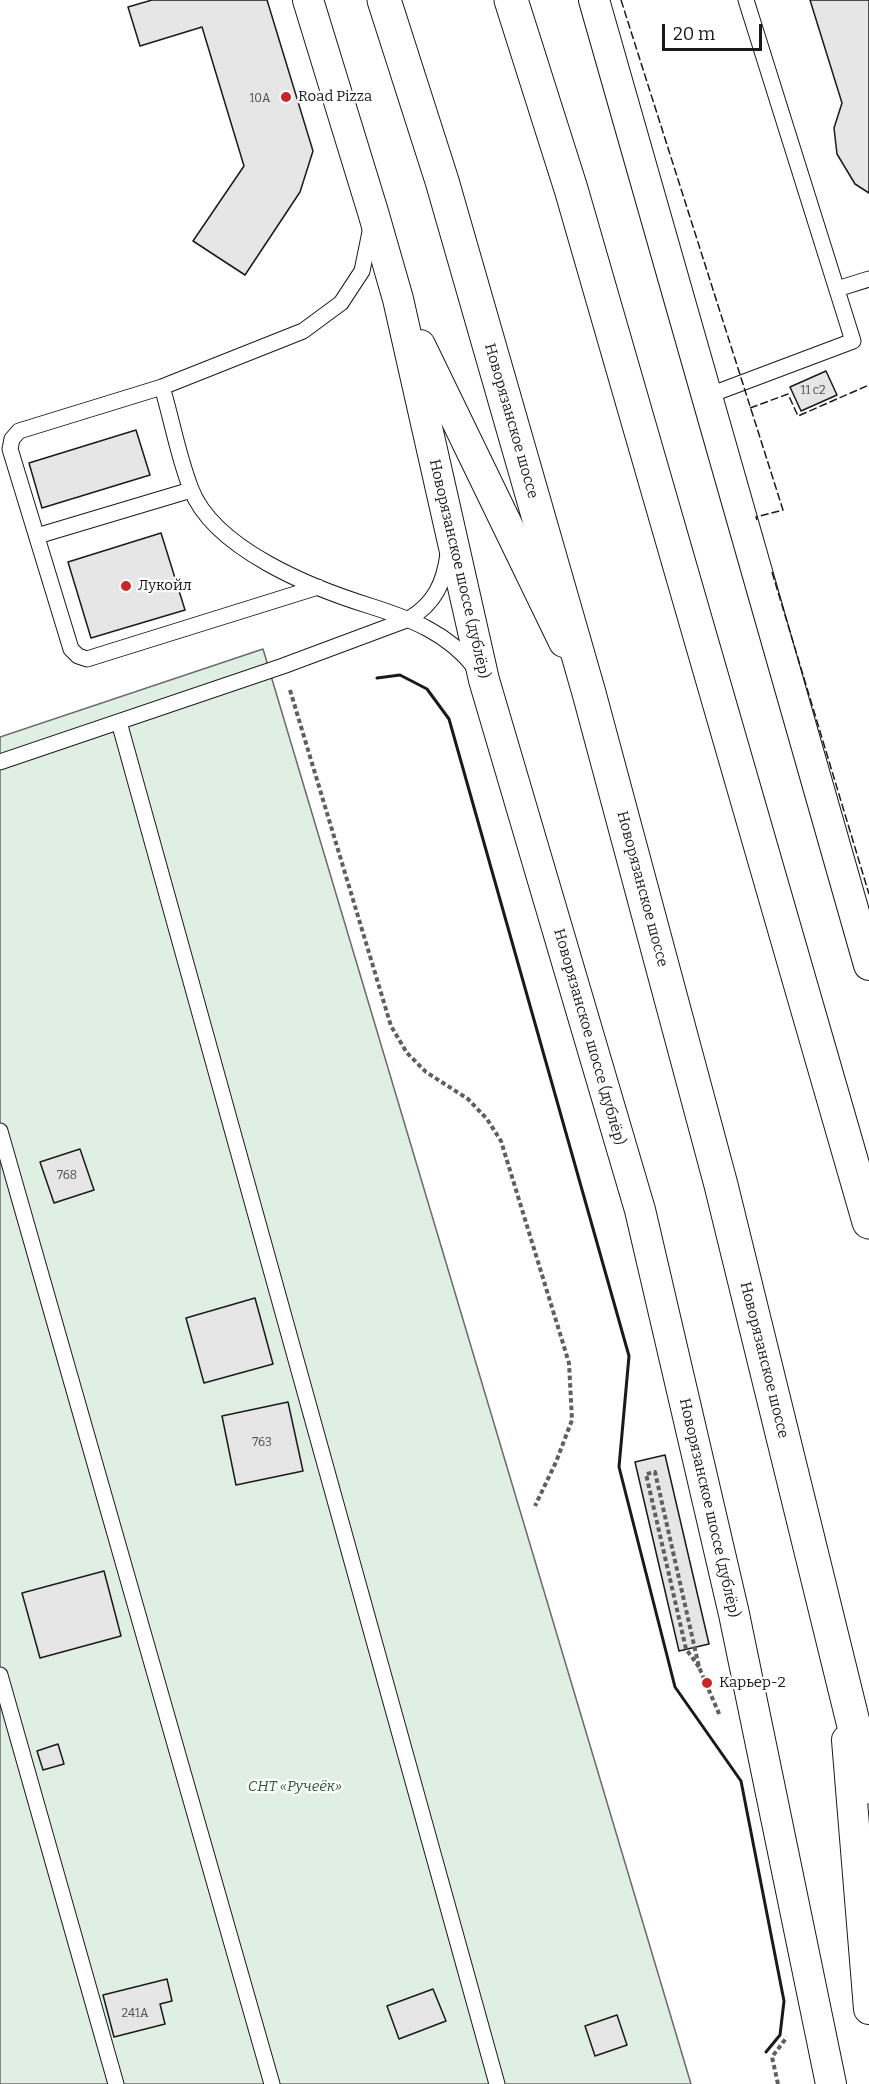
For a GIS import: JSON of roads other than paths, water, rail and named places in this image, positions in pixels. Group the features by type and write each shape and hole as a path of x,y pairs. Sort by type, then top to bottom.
{"highway":[{"name":"Новорязанское шоссе","path":"384,0 442,181 589,693 721,1185 869,1787"},
{"path":"511,0 575,201 869,1222"}],"street":[{"name":"Новорязанское шоссе (дублёр)","path":"308,0 398,299 484,680 640,1210 734,1614 830,2084"},
{"path":"594,0 869,965"},
{"path":"398,299 589,693"},
{"path":"842,1671 869,2009"}],"lane":[{"path":"707,396 853,341 746,0"},
{"path":"318,587 87,659 78,656 71,649 10,449 12,439 20,431 162,387 303,331 341,303 362,271 373,212"},
{"path":"837,290 869,279"},
{"path":"162,387 191,490 211,521 238,545 276,568 318,587 426,626 458,649 484,680"},
{"path":"37,537 191,490"},
{"path":"0,762 283,666 409,619 420,613 438,590 448,556 448,522"},
{"path":"119,722 497,2084"},
{"path":"0,1131 272,2084"},
{"path":"0,1675 116,2084"}],"place":[{"name":"Road Pizza","path":"286,97"},
{"name":"Лукойл","path":"126,586"},
{"name":"Карьер-2","path":"707,1683"}],"park label":[{"name":"СНТ «Ручеёк»","path":"295,1787"}]}
